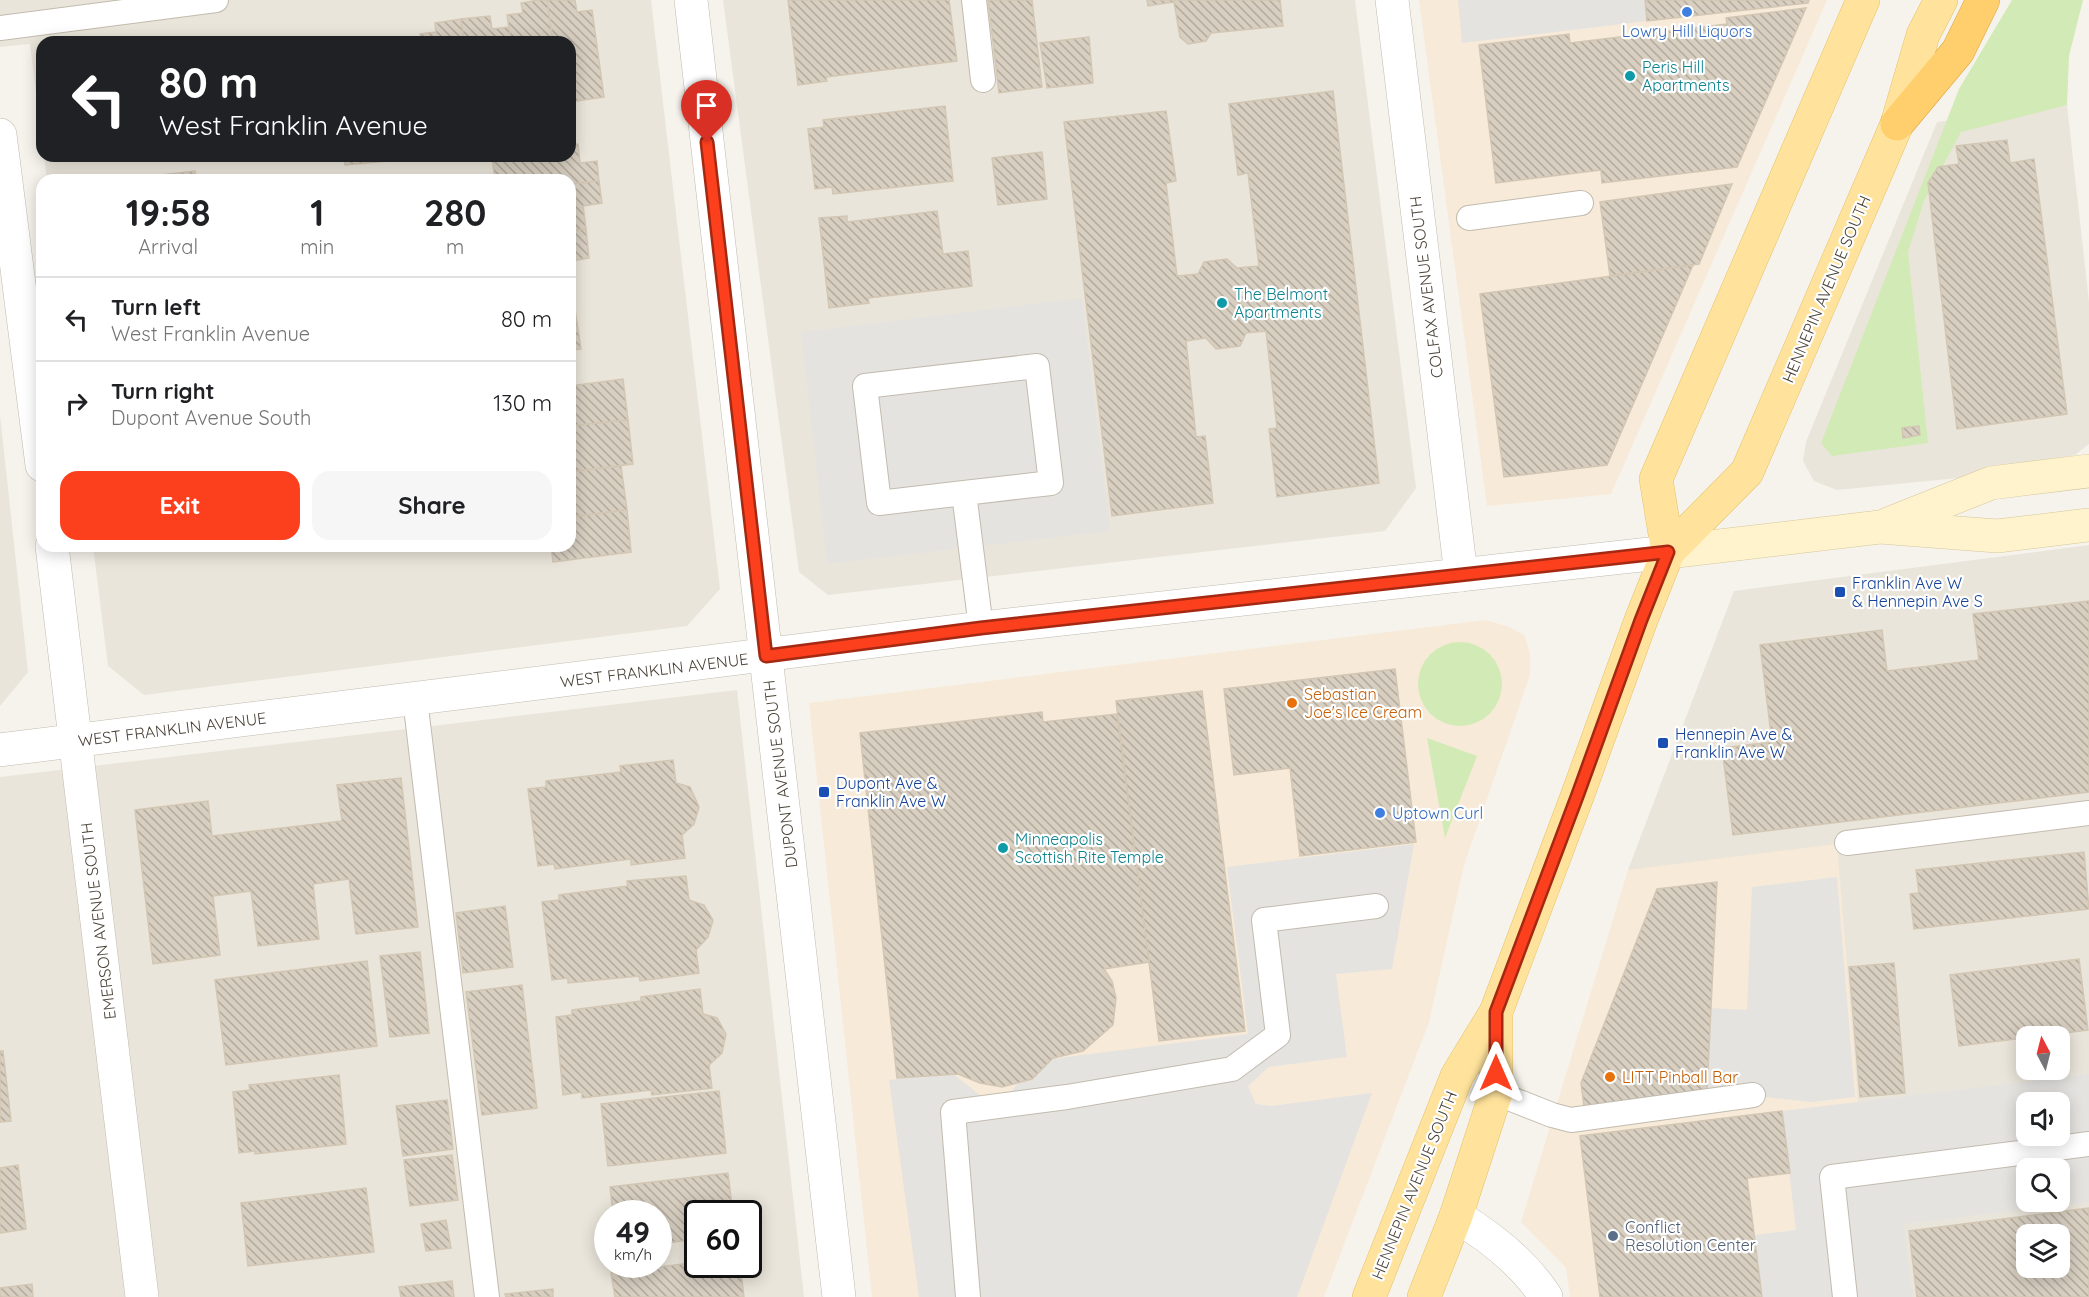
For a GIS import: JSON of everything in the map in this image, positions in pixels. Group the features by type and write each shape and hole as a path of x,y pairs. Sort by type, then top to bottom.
{"highway":[{"path":"1897,124 1958,51 1983,0"}],"main road":[{"path":"1668,552 1656,479 1863,0"},
{"name":"HENNEPIN AVENUE SOUTH","path":"1369,1297 1457,1076 1496,1012 1668,552 1747,472 1897,124 1923,35 1941,0"},
{"name":"WEST FRANKLIN AVENUE","path":"1880,527 1991,483 2089,471"},
{"name":"WEST FRANKLIN AVENUE","path":"1668,552 1880,527 1998,536 2089,525"},
{"name":"HENNEPIN AVENUE SOUTH","path":"1424,1297 1456,1216 1496,1093 1496,1012"}],"street":[{"name":"DUPONT AVENUE SOUTH","path":"691,0 839,1297"},
{"name":"COLFAX AVENUE SOUTH","path":"1392,0 1461,575"},
{"path":"0,135 36,418"},
{"name":"EMERSON AVENUE SOUTH","path":"53,552 142,1297"},
{"name":"WEST FRANKLIN AVENUE","path":"0,750 981,628 1668,552"},
{"path":"1456,1216 1500,1246 1546,1297"}],"lane":[{"path":"0,28 216,0"},
{"path":"974,0 983,80"},
{"path":"1469,218 1581,203"},
{"path":"1037,366 1052,483 964,493 879,503 865,386 1037,366"},
{"path":"964,493 981,628"},
{"path":"415,699 487,1297"},
{"path":"1847,843 2089,813"},
{"path":"968,1297 954,1112 1067,1097 1232,1069 1278,1035 1264,920 1376,906"},
{"path":"1496,1093 1571,1120 1753,1095"},
{"path":"1845,1297 1832,1177 2089,1144"}],"shaded area":[{"path":"0,0 651,0 720,589 687,626 144,695 108,666 94,552 576,552 576,174 46,174 45,162 576,162 576,36 36,36 36,93 30,44 0,47"},
{"path":"723,0 1355,0 1416,488 1385,531 828,595 799,572"},
{"path":"1419,0 1827,0 1611,494 1487,506"},
{"path":"1458,0 1645,0 1647,21 1462,43"},
{"path":"2067,105 2089,302 2089,444 2075,455 1968,477 1837,490 1814,481 1803,461 1806,442 1937,122"},
{"path":"1082,298 1110,531 827,564 801,332"},
{"path":"0,415 28,672 0,706"},
{"path":"2089,545 2089,1297 1845,1297 1628,870 1734,591"},
{"path":"1486,620 1509,627 1524,635 1530,653 1530,675 1464,865 1429,1022 1324,1297 872,1297 809,703"},
{"path":"737,690 804,1297 0,1297 0,777"},
{"path":"1414,844 1392,969 1336,974 1347,1057 1269,1067 1248,1086 1256,1104 1271,1106 1372,1093 1297,1297 919,1297 889,1080 951,1072 981,1096 1011,1092 1035,1061 1248,1034 1227,867"},
{"path":"1837,844 1864,1173 1845,1297 1570,1297 1566,1268 1521,1222 1628,870"},
{"path":"1837,877 1855,1097 1812,1102 1707,1091 1711,1008 1747,1010 1752,887"},
{"path":"2089,1074 2089,1202 2070,1204 2070,1158 2016,1158 2016,1211 1904,1224 1912,1297 1762,1297 1754,1235 1796,1230 1782,1111 2039,1080 2070,1080 2070,1076"}],"green space":[{"path":"2012,0 2083,0 2069,56 2067,105 1961,132 1924,201 1908,252 1928,443 1832,456 1821,443 1959,89"},
{"path":"1460,642 1476,645 1490,654 1499,668 1502,684 1499,700 1490,714 1476,723 1460,726 1444,723 1430,714 1421,700 1418,684 1421,668 1430,654 1444,645"},
{"path":"1427,738 1477,756 1445,838"}],"building":[{"path":"547,0 552,36 510,36 507,15 523,13 521,3"},
{"path":"547,0 575,0 577,12 592,10 604,97 576,101 576,36 552,36"},
{"path":"788,0 949,0 957,61 826,77 827,81 798,85"},
{"path":"988,0 1032,0 1042,87 999,93"},
{"path":"1147,0 1280,0 1283,26 1211,33 1206,41 1188,44 1180,37 1174,2 1148,6"},
{"name":"Lowry Hill Liquors","path":"1645,0 1809,0 1808,3 1647,21"},
{"name":"Peris Hill Apartments","path":"1806,8 1737,167 1602,183 1601,170 1496,183 1479,45 1569,34 1570,43 1727,24 1726,18"},
{"path":"490,16 492,29 509,27 510,36 463,36 461,19"},
{"path":"461,19 463,36 420,36 420,34 436,32 435,23"},
{"path":"1089,37 1093,83 1047,88 1040,43"},
{"name":"The Belmont Apartments","path":"1333,91 1379,483 1277,497 1269,429 1277,428 1266,331 1246,333 1240,346 1216,349 1206,338 1186,341 1196,437 1205,436 1213,503 1112,516 1064,122 1166,111 1176,181 1166,183 1177,276 1198,274 1204,262 1227,259 1237,268 1259,266 1248,173 1238,175 1229,104"},
{"path":"945,106 953,181 833,194 832,187 815,189 808,129 824,127 823,120"},
{"path":"2007,140 2010,163 2034,159 2067,414 1957,429 1928,183 1938,167 1959,164 1956,146"},
{"path":"576,144 578,144 580,163 597,161 599,181 576,183 576,174 494,174 493,162 576,162"},
{"path":"1042,152 1047,199 998,205 992,158"},
{"path":"345,162 377,162 345,165"},
{"path":"195,171 195,174 169,174"},
{"path":"599,181 602,203 583,206 586,229 576,230 576,183"},
{"path":"1732,184 1699,264 1610,276 1600,202"},
{"path":"937,211 943,254 968,251 972,286 868,298 869,303 829,308 819,218 847,216 847,222"},
{"path":"586,229 589,258 576,260 576,230"},
{"path":"1693,265 1607,465 1504,477 1480,294"},
{"path":"577,323 581,349 576,349"},
{"path":"623,379 628,420 576,425 576,385"},
{"path":"628,420 633,464 576,471 576,425"},
{"path":"1919,426 1920,435 1903,438 1902,428"},
{"path":"621,466 627,510 576,516 576,471"},
{"path":"627,510 631,552 553,562 552,552 576,552 576,516"},
{"path":"2089,601 2089,792 1733,835 1722,748 1772,742 1760,645 1882,630 1887,671 1979,660 1973,614"},
{"path":"1395,669 1416,842 1300,856 1290,768 1234,775 1224,689"},
{"path":"1202,691 1245,1031 1159,1041 1116,701"},
{"name":"Minneapolis Scottish Rite Temple","path":"1042,712 1043,722 1117,714 1149,962 1104,969 1112,981 1116,998 1113,1025 1083,1051 1053,1058 1032,1079 1002,1087 980,1083 958,1074 897,1078 860,733"},
{"path":"673,760 676,783 690,787 699,807 694,824 682,835 685,858 631,865 631,859 555,869 554,864 538,866 528,789 546,787 546,781 621,772 620,766"},
{"path":"401,778 418,927 356,934 349,879 313,884 319,939 258,946 251,891 213,896 220,955 153,964 135,810 208,801 212,836 342,821 337,785"},
{"path":"2084,852 2089,909 1914,929 1910,894 1919,893 1916,870"},
{"path":"686,876 689,900 704,905 713,920 708,937 696,950 699,973 640,981 639,976 568,983 568,978 552,980 542,902 559,900 559,895 628,886 627,881"},
{"path":"1717,882 1707,1091 1584,1107 1581,1083 1657,889"},
{"path":"505,906 513,967 463,973 456,913"},
{"path":"420,952 429,1033 390,1037 380,956"},
{"path":"2079,959 2088,1030 2070,1032 2070,1026 2016,1026 2016,1039 1959,1046 1950,975"},
{"path":"367,961 377,1046 226,1065 215,980"},
{"path":"1894,963 1905,1093 1860,1097 1849,967"},
{"path":"522,985 537,1108 482,1115 466,992"},
{"path":"700,989 703,1014 717,1018 726,1034 722,1053 709,1065 712,1088 652,1095 651,1090 582,1098 582,1092 563,1095 556,1017 572,1015 572,1010 641,1001 641,997"},
{"path":"0,1051 3,1051 11,1121 0,1122"},
{"path":"339,1075 346,1144 255,1154 255,1151 239,1153 233,1092 250,1090 249,1085"},
{"path":"719,1091 726,1153 608,1166 601,1104"},
{"path":"447,1100 453,1149 403,1156 396,1106"},
{"path":"1782,1111 1790,1173 1747,1178 1762,1297 1600,1297 1580,1136"},
{"path":"452,1155 458,1200 410,1206 404,1160"},
{"path":"18,1165 26,1229 0,1233 0,1168"},
{"path":"728,1173 731,1200 684,1200 684,1241 672,1242 672,1200 611,1200 610,1187"},
{"path":"366,1188 374,1252 248,1266 241,1203"},
{"path":"2089,1208 2089,1297 1917,1297 1909,1231"},
{"path":"446,1220 451,1248 426,1251 421,1224"},
{"path":"684,1264 684,1278 742,1278 744,1297 615,1297 612,1278 672,1278 672,1265"},
{"path":"452,1281 454,1297 401,1297 399,1287"},
{"path":"32,1284 33,1297 0,1297 0,1288"},
{"path":"553,1289 553,1297 506,1297 505,1294"}],"place":[{"name":"Lowry Hill Liquors","path":"1687,12"},
{"name":"Peris Hill Apartments","path":"1630,76"},
{"name":"The Belmont Apartments","path":"1222,303"},
{"name":"Franklin Ave W & Hennepin Ave S","path":"1840,592"},
{"name":"Sebastian Joe's Ice Cream","path":"1292,703"},
{"name":"Hennepin Ave & Franklin Ave W","path":"1663,743"},
{"name":"Dupont Ave & Franklin Ave W","path":"824,792"},
{"name":"Uptown Curl","path":"1380,813"},
{"name":"Minneapolis Scottish Rite Temple","path":"1003,848"},
{"name":"LITT Pinball Bar","path":"1610,1077"},
{"name":"Conflict Resolution Center","path":"1613,1236"}],"route":[{"path":"707,142 766,656 981,628 1668,552 1496,1012 1496,1073"}]}
